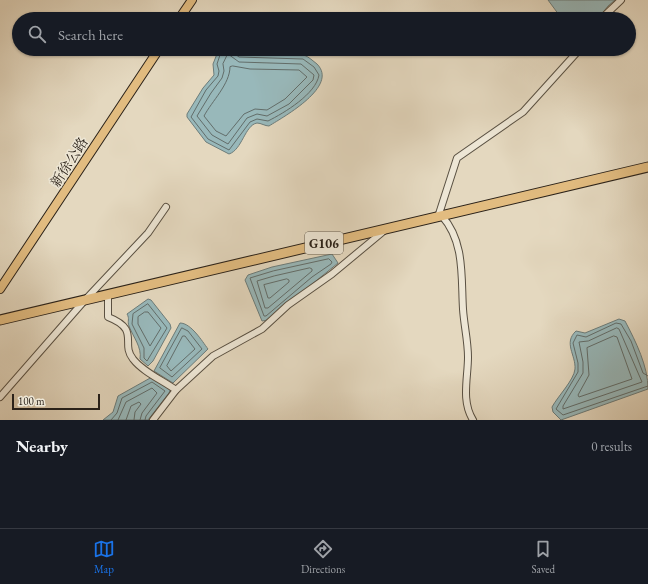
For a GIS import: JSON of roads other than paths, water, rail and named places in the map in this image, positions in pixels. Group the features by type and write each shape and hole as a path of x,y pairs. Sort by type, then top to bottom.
{"highway":[{"name":"G106","path":"0,320 648,167"}],"main road":[{"path":"184,12 192,0"},
{"name":"新徐公路","path":"0,289 154,56"}],"street":[{"path":"608,12 621,0"},
{"path":"473,420 465,396 468,357 463,307 463,278 451,228 440,216 457,158 523,112 574,56"},
{"path":"0,397 84,300 148,233 166,207"},
{"path":"153,420 176,390 213,356 262,329 288,305 332,274 386,229"},
{"path":"108,294 108,317 119,322 128,332 129,339 127,346 132,358 176,390"}],"water":[{"path":"548,0 615,0 603,12 557,12"},
{"path":"216,56 306,56 317,64 322,73 321,82 316,91 307,100 269,126 257,123 249,128 237,148 229,154 206,142 187,117 187,114 203,88 214,75 213,64"},
{"path":"332,254 338,263 268,320 262,321 245,280 248,275 272,267"},
{"path":"148,299 151,300 170,324 171,328 153,361 148,366 140,359 140,350 129,326 127,314"},
{"path":"619,319 625,321 637,346 644,363 648,389 561,420 553,412 552,407 569,383 574,373 575,364 570,345 572,336 576,331 585,333"},
{"path":"180,323 192,329 208,349 173,383 154,371"},
{"path":"152,377 171,388 169,393 148,420 103,420 113,412 118,396"}]}
